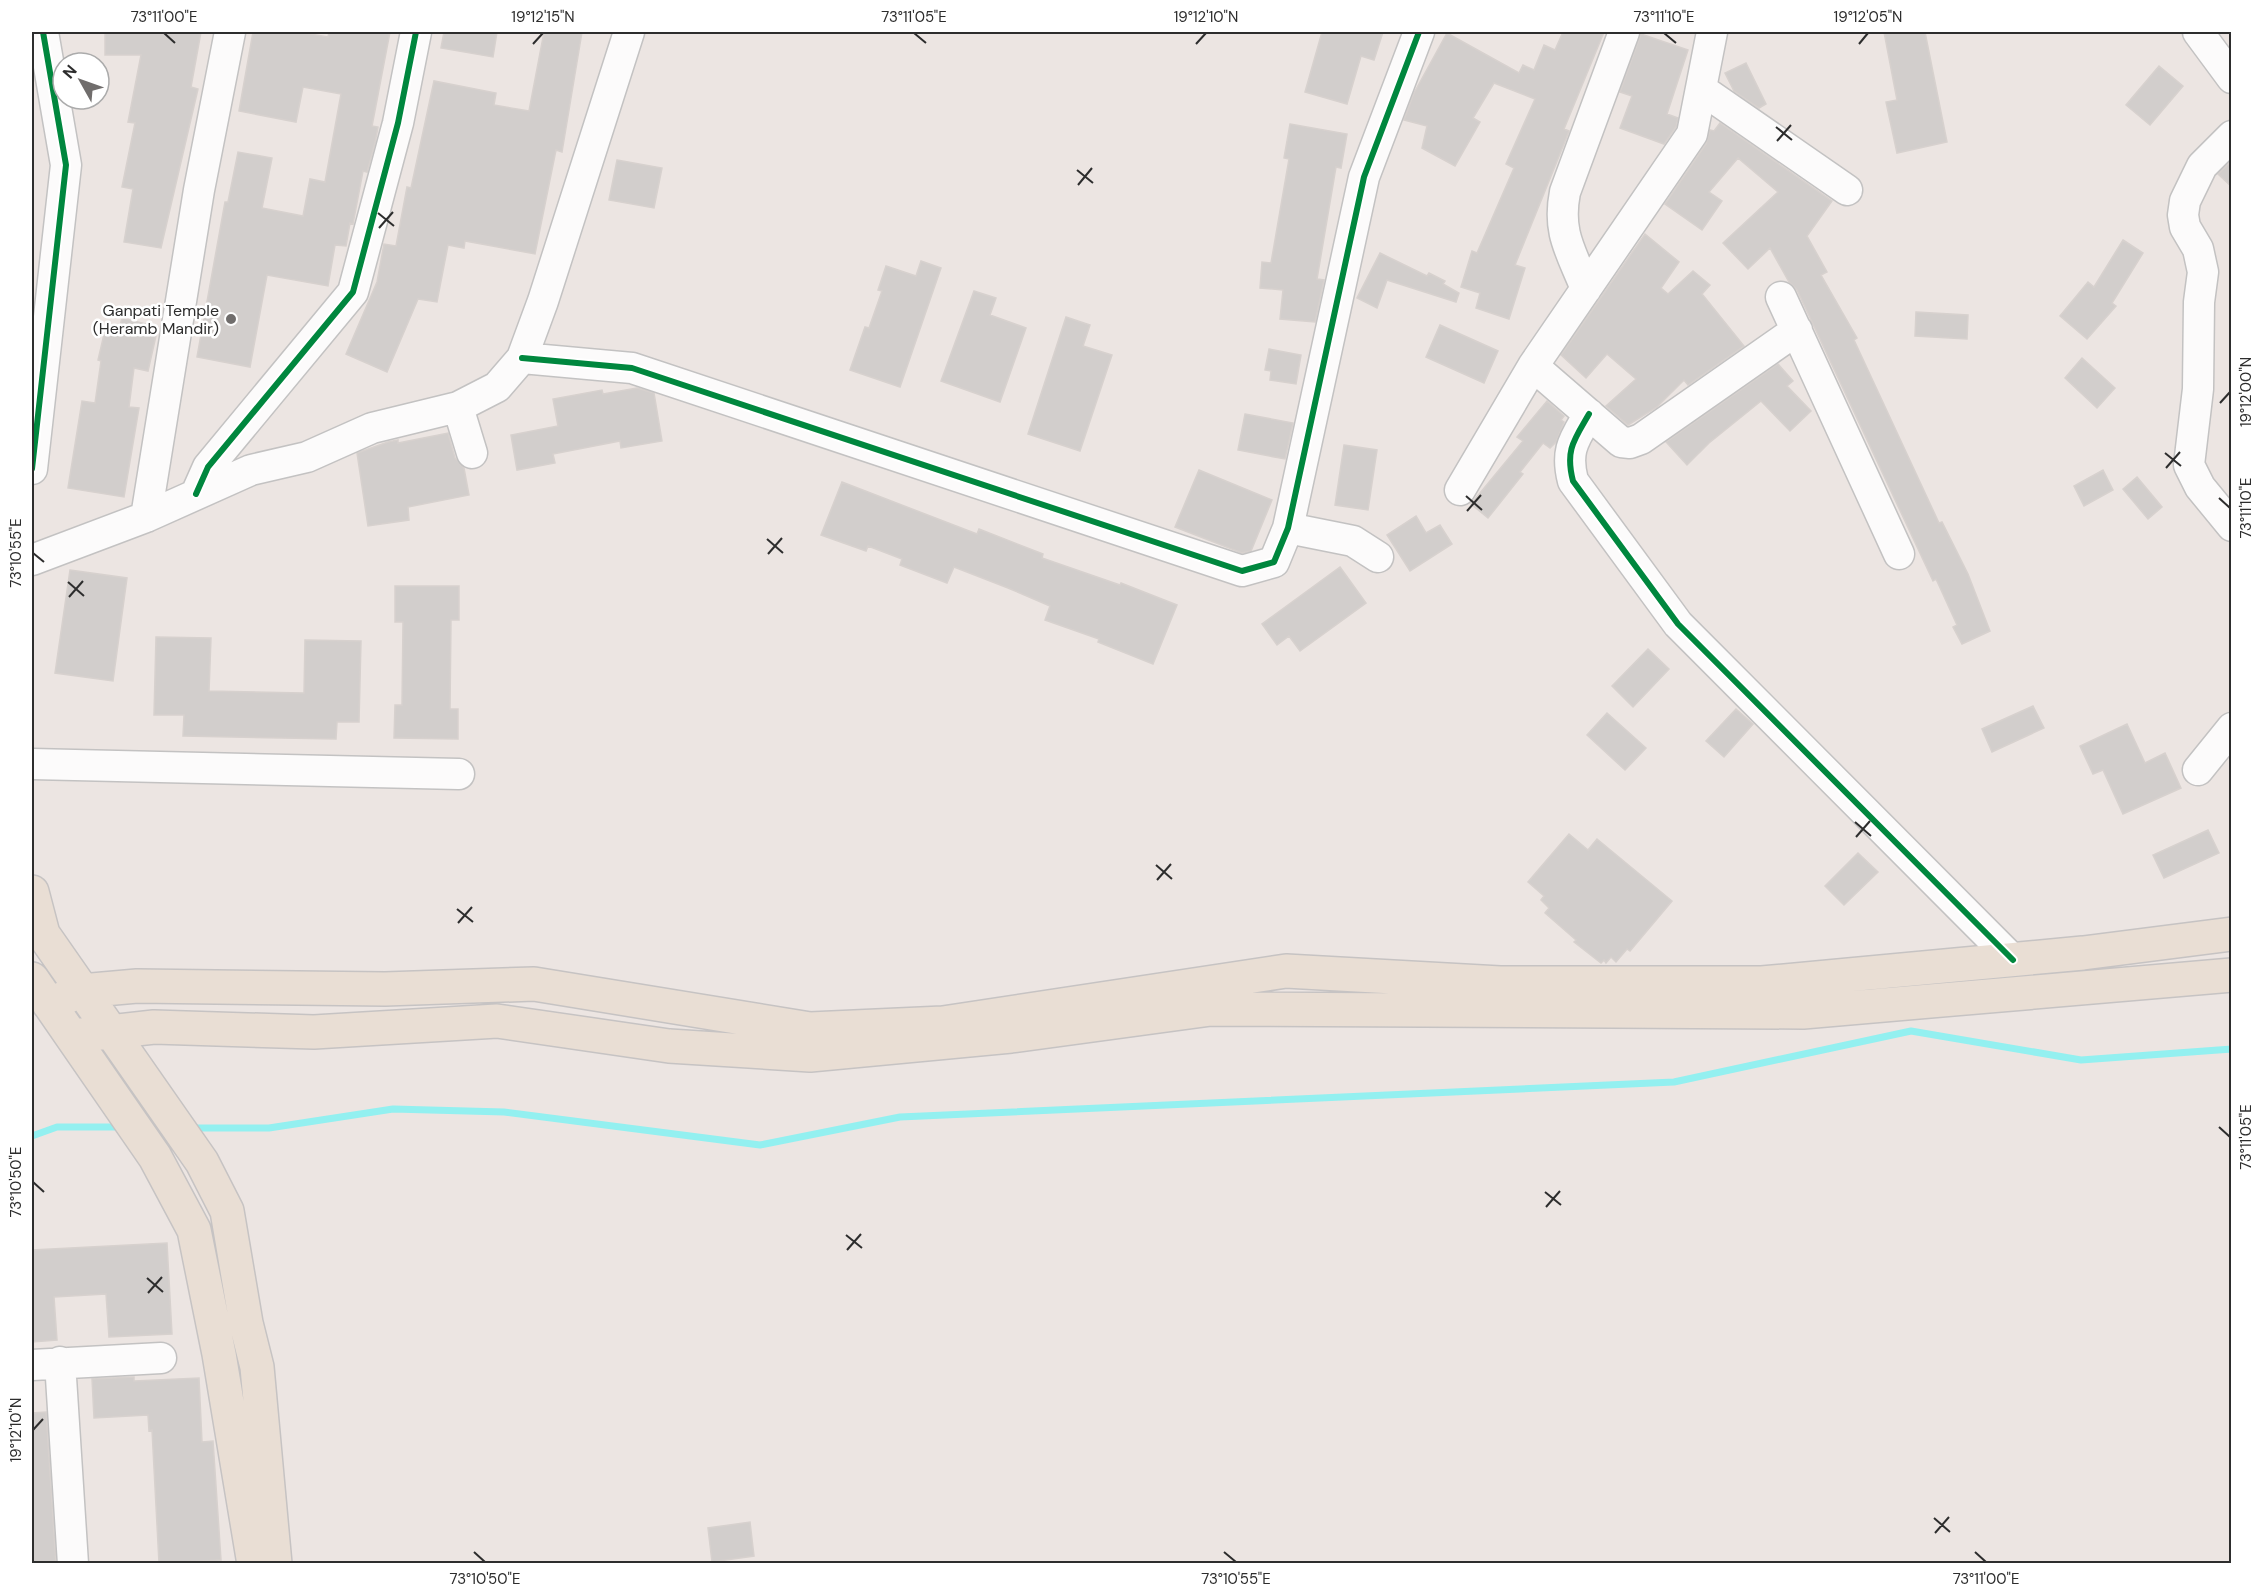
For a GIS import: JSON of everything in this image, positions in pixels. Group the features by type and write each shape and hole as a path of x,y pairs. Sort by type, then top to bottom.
{"main road":[{"path":"32,892 43,934 109,1032 130,1057 202,1162 227,1211 234,1238 246,1323 257,1367 275,1563"},
{"path":"40,992 137,986 385,989 534,984 810,1029 943,1023 1286,971 1500,983 1762,983 2013,960 2232,934"},
{"path":"73,1035 154,1027 314,1032 497,1021 669,1046 810,1054 1011,1036 1210,1009 1803,1012 2232,975"},
{"path":"40,992 73,1035 155,1157 194,1230 219,1354 254,1563"}],"street":[{"path":"32,469 66,165 44,32"},
{"path":"146,517 200,189 230,32"},
{"path":"196,494 208,467 353,292 398,123 416,32"},
{"path":"32,561 146,517 250,470 307,457 372,428 458,407 497,387 522,358 543,301 629,32"},
{"path":"522,358 632,368 1242,571 1274,562 1288,528 1364,177 1419,32"},
{"path":"1587,289 1562,231 1561,212 1565,192 1624,32"},
{"path":"1460,490 1533,366 1692,134 1712,32"},
{"path":"2198,32 2232,78"},
{"path":"1701,89 1847,190"},
{"path":"2232,136 2202,166 2185,201 2183,215 2185,227 2198,249 2203,272 2199,302 2198,389 2189,465 2200,487 2232,526"},
{"path":"1782,297 1899,554"},
{"path":"1533,366 1621,442 1630,443 1641,439 1797,330"},
{"path":"458,407 472,453"},
{"path":"1589,414 1574,439 1568,461 1573,481 1678,624 2013,960"},
{"path":"1288,528 1353,541 1378,557"},
{"path":"2198,770 2232,728"},
{"path":"32,764 459,774"},
{"path":"73,1563 46,1363 161,1358"}],"building":[{"path":"105,32 201,32 191,87 198,89 161,248 124,242 133,189 122,187 135,123 128,122 141,55 111,55 111,51 105,51"},
{"path":"253,32 299,32 328,37 329,32 390,32 372,126 378,127 375,143 367,172 363,171 353,224 350,223 346,246 335,245 328,286 267,275 250,367 197,357 225,202 228,202 238,152 272,158 262,208 303,216 310,179 325,182 341,94 303,87 296,122 239,111"},
{"path":"444,32 497,32 493,57 441,48"},
{"path":"544,32 582,32 562,152 556,150 535,254 465,241 464,248 448,245 437,302 418,299 387,372 346,354 377,282 384,244 396,246 407,187 411,188 434,81 496,93 494,105 529,111"},
{"path":"1322,32 1383,32 1374,60 1361,56 1347,104 1305,92"},
{"path":"1563,32 1604,32 1564,129 1569,131 1515,265 1525,268 1509,319 1476,308 1480,293 1461,287 1472,251 1477,253 1514,168 1506,164 1535,99 1494,83 1473,118 1480,122 1455,166 1422,148 1427,126 1404,120 1414,93 1447,33 1519,73 1523,65 1534,70 1544,45 1555,50"},
{"path":"1884,32 1925,32 1947,142 1897,153 1886,102 1897,100"},
{"path":"1641,34 1688,50 1667,114 1678,118 1676,127 1664,144 1620,128 1632,96 1620,92"},
{"path":"1746,63 1766,104 1759,108 1734,91 1725,73"},
{"path":"2159,66 2183,86 2150,125 2126,105"},
{"path":"1720,123 1832,201 1807,236 1827,272 1821,275 1857,338 1854,340 1939,523 1942,522 1968,574 1990,631 1962,644 1953,627 1957,625 1936,579 1933,581 1797,290 1789,282 1770,248 1748,269 1723,243 1778,192 1738,158 1709,192 1722,201 1702,230 1665,204 1706,144 1710,130 1714,131"},
{"path":"1290,124 1347,134 1341,168 1336,167 1317,279 1324,280 1315,322 1280,319 1283,290 1260,288 1262,262 1271,263 1289,159 1284,158"},
{"path":"617,160 662,168 654,208 609,200"},
{"path":"2232,161 2232,187 2218,174"},
{"path":"1645,234 1679,262 1661,288 1668,294 1693,271 1710,285 1702,294 1744,346 1688,385 1684,380 1657,407 1628,425 1606,406 1636,379 1607,354 1586,378 1561,355"},
{"path":"2123,240 2143,253 2112,303 2116,306 2087,339 2060,316 2088,282 2094,287"},
{"path":"1380,253 1427,276 1429,273 1445,281 1443,284 1459,293 1456,302 1387,280 1377,308 1357,298"},
{"path":"921,261 941,268 900,387 850,370 865,327 869,328 882,291 878,290 886,266 916,276"},
{"path":"974,291 996,298 990,315 1026,328 1000,402 941,381"},
{"path":"1916,312 1968,315 1967,339 1915,336"},
{"path":"1066,317 1090,325 1083,346 1112,355 1080,451 1028,434"},
{"path":"122,318 158,327 148,371 134,368 129,407 139,408 124,497 68,488 82,401 95,403 101,361 98,360 105,330 118,333"},
{"path":"1440,325 1498,351 1484,383 1426,357"},
{"path":"1269,349 1301,355 1296,384 1270,380 1271,371 1265,370"},
{"path":"2082,358 2115,388 2097,408 2065,378"},
{"path":"1778,364 1793,381 1787,386 1811,411 1790,431 1761,401 1709,443 1687,465 1666,442"},
{"path":"637,388 654,393 662,441 621,448 620,441 553,454 555,463 517,470 511,435 558,426 553,399 602,390 603,394"},
{"path":"1547,401 1564,416 1556,442 1550,448 1543,443 1520,472 1523,474 1488,518 1471,504 1523,441 1517,437"},
{"path":"1245,414 1293,423 1285,459 1238,450"},
{"path":"448,433 455,458 464,468 469,495 408,507 409,520 368,526 357,453 388,442 398,440 398,443"},
{"path":"1344,445 1377,450 1368,510 1335,505"},
{"path":"1199,470 1272,500 1251,551 1242,553 1175,527"},
{"path":"2103,470 2113,490 2084,506 2074,486"},
{"path":"2137,477 2162,507 2148,519 2123,489"},
{"path":"842,482 977,534 979,529 1043,554 1042,558 1120,585 1121,583 1177,605 1153,664 1098,642 1099,639 1045,620 1050,606 954,567 947,583 900,565 902,559 868,546 866,551 821,535"},
{"path":"1416,516 1426,533 1440,525 1452,544 1410,571 1387,535"},
{"path":"1340,567 1366,603 1300,651 1289,636 1277,645 1262,624"},
{"path":"70,570 127,578 113,681 55,673"},
{"path":"395,586 459,586 459,620 451,620 450,709 458,709 458,739 394,738 395,705 402,705 403,622 395,622"},
{"path":"156,637 211,638 209,691 304,693 305,640 361,641 359,722 337,722 336,739 183,736 184,715 154,715"},
{"path":"1648,649 1669,669 1633,707 1612,686"},
{"path":"2033,706 2044,728 1992,752 1982,729"},
{"path":"1736,709 1753,724 1724,757 1706,741"},
{"path":"1607,713 1646,748 1625,770 1587,735"},
{"path":"2127,724 2145,763 2165,753 2181,788 2123,814 2103,770 2093,774 2080,746"},
{"path":"2208,830 2219,853 2164,878 2153,855"},
{"path":"1569,834 1588,850 1597,839 1672,901 1630,951 1627,949 1616,962 1611,957 1606,963 1604,960 1601,963 1574,942 1576,940 1545,913 1549,908 1541,900 1544,896 1528,882"},
{"path":"1858,853 1878,872 1844,905 1825,886"},
{"path":"167,1243 172,1334 109,1337 106,1294 54,1297 57,1340 32,1342 32,1250"},
{"path":"134,1377 134,1381 199,1378 202,1442 213,1441 221,1560 159,1563 152,1430 149,1431 148,1415 94,1418 92,1379"},
{"path":"46,1412 56,1563 32,1563 32,1413"},
{"path":"750,1522 754,1556 712,1562 708,1528"}],"waterway":[{"path":"191,1128 269,1128 393,1109 504,1112 760,1145 900,1117 1674,1082 1911,1031 2081,1060 2232,1049"},
{"path":"32,1136 57,1127 123,1127"}],"cycle path":[{"path":"32,469 66,165 43,32"},
{"path":"196,494 208,467 353,292 398,123 416,32"},
{"path":"522,358 632,368 1242,571 1274,562 1288,528 1364,177 1419,32"},
{"path":"1589,414 1572,446 1570,461 1573,481 1678,624 2013,960"}],"place":[{"name":"Ganpati Temple (Heramb Mandir)","path":"231,319"}]}
